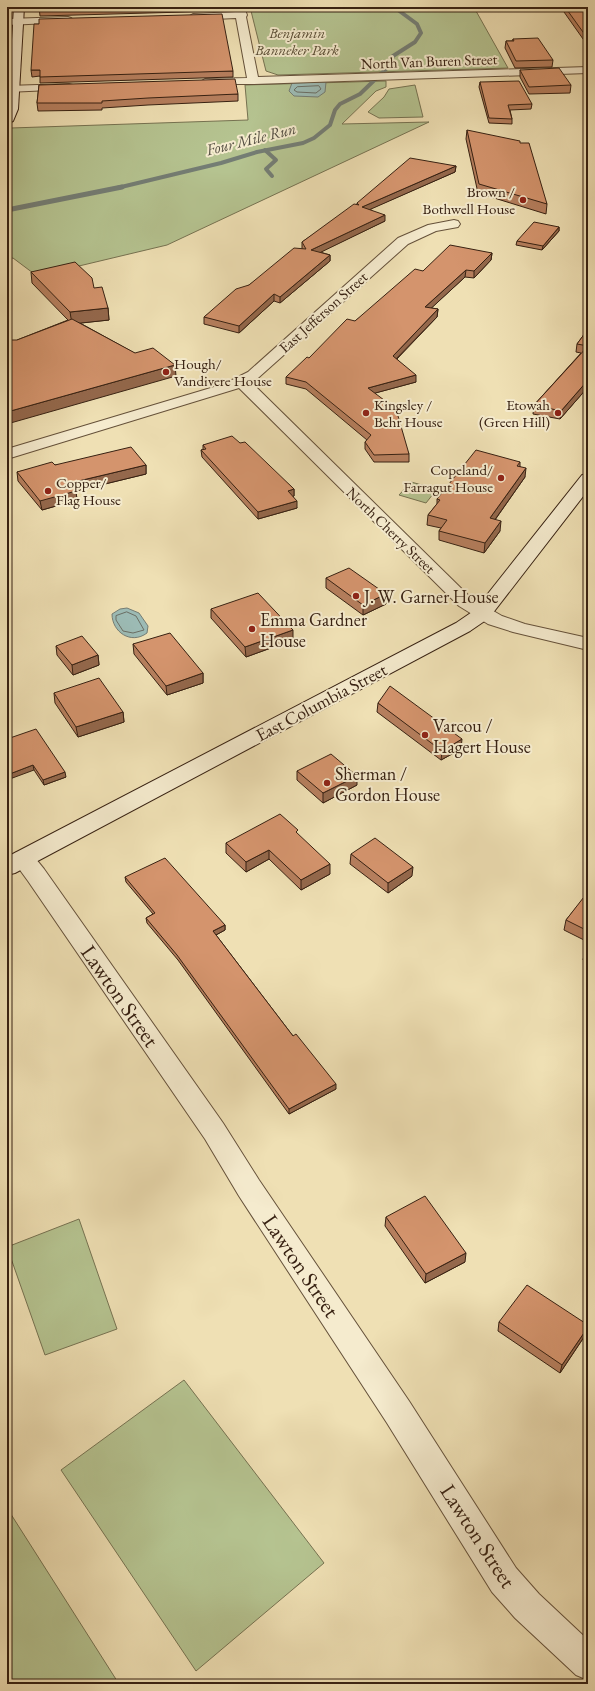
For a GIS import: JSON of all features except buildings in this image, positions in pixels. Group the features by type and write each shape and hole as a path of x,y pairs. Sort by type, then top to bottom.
{"street":[{"path":"7,120 12,109 10,89 19,7"},
{"path":"181,17 240,11 254,81"},
{"path":"7,22 80,20"},
{"name":"North Van Buren Street","path":"190,83 588,70"},
{"path":"10,89 80,87"},
{"name":"East Jefferson Street","path":"7,454 222,389 242,381 253,375 403,241 433,228 454,224"},
{"name":"North Cherry Street","path":"242,381 465,602 482,614 516,627 588,644"},
{"name":"East Columbia Street","path":"15,863 454,632 482,614 588,479"},
{"name":"Lawton Street","path":"15,863 36,875 214,1131 249,1188 398,1412 504,1580 527,1606 588,1663"}],"green space":[{"name":"Benjamin Banneker Park","path":"250,7 517,7 508,10 476,11 508,68 278,75 266,71"},
{"path":"386,81 386,87 376,91 342,124 429,122 167,245 37,276 13,258 7,259 7,131 11,128 248,120 245,85"},
{"path":"415,85 423,117 379,118 368,112 384,97 389,89"},
{"path":"411,482 437,489 426,503 399,495"},
{"path":"79,1219 117,1329 45,1355 7,1247"},
{"path":"184,1380 324,1563 196,1671 61,1470"},
{"path":"7,1508 119,1684 7,1684"}],"water":[{"path":"326,82 325,92 318,97 294,96 289,91 292,83"},
{"path":"127,608 139,613 148,626 147,633 135,638 129,637 124,635 115,626 112,614 120,609"}],"waterway":[{"name":"Four Mile Run","path":"265,150 303,143 314,138 330,125 335,110 340,104 360,94 387,68 393,56 415,42 421,33 417,24 394,7"},
{"name":"Four Mile Run","path":"117,188 221,163 265,150"},
{"path":"265,150 276,160 266,169 272,176"},
{"name":"Four Mile Run","path":"117,188 122,187"},
{"name":"Four Mile Run","path":"7,210 117,188"}],"place":[{"name":"Brown / Bothwell House","path":"523,200"},
{"name":"Hough/ Vandivere House","path":"166,372"},
{"name":"Kingsley / Behr House","path":"366,413"},
{"name":"Etowah (Green Hill)","path":"558,413"},
{"name":"Copeland/ Farragut House","path":"501,478"},
{"name":"Copper/ Flag House","path":"48,491"},
{"name":"J. W. Garner House","path":"356,596"},
{"name":"Emma Gardner House","path":"252,629"},
{"name":"Varcou / Hagert House","path":"425,735"},
{"name":"Sherman / Gordon House","path":"327,783"}]}
